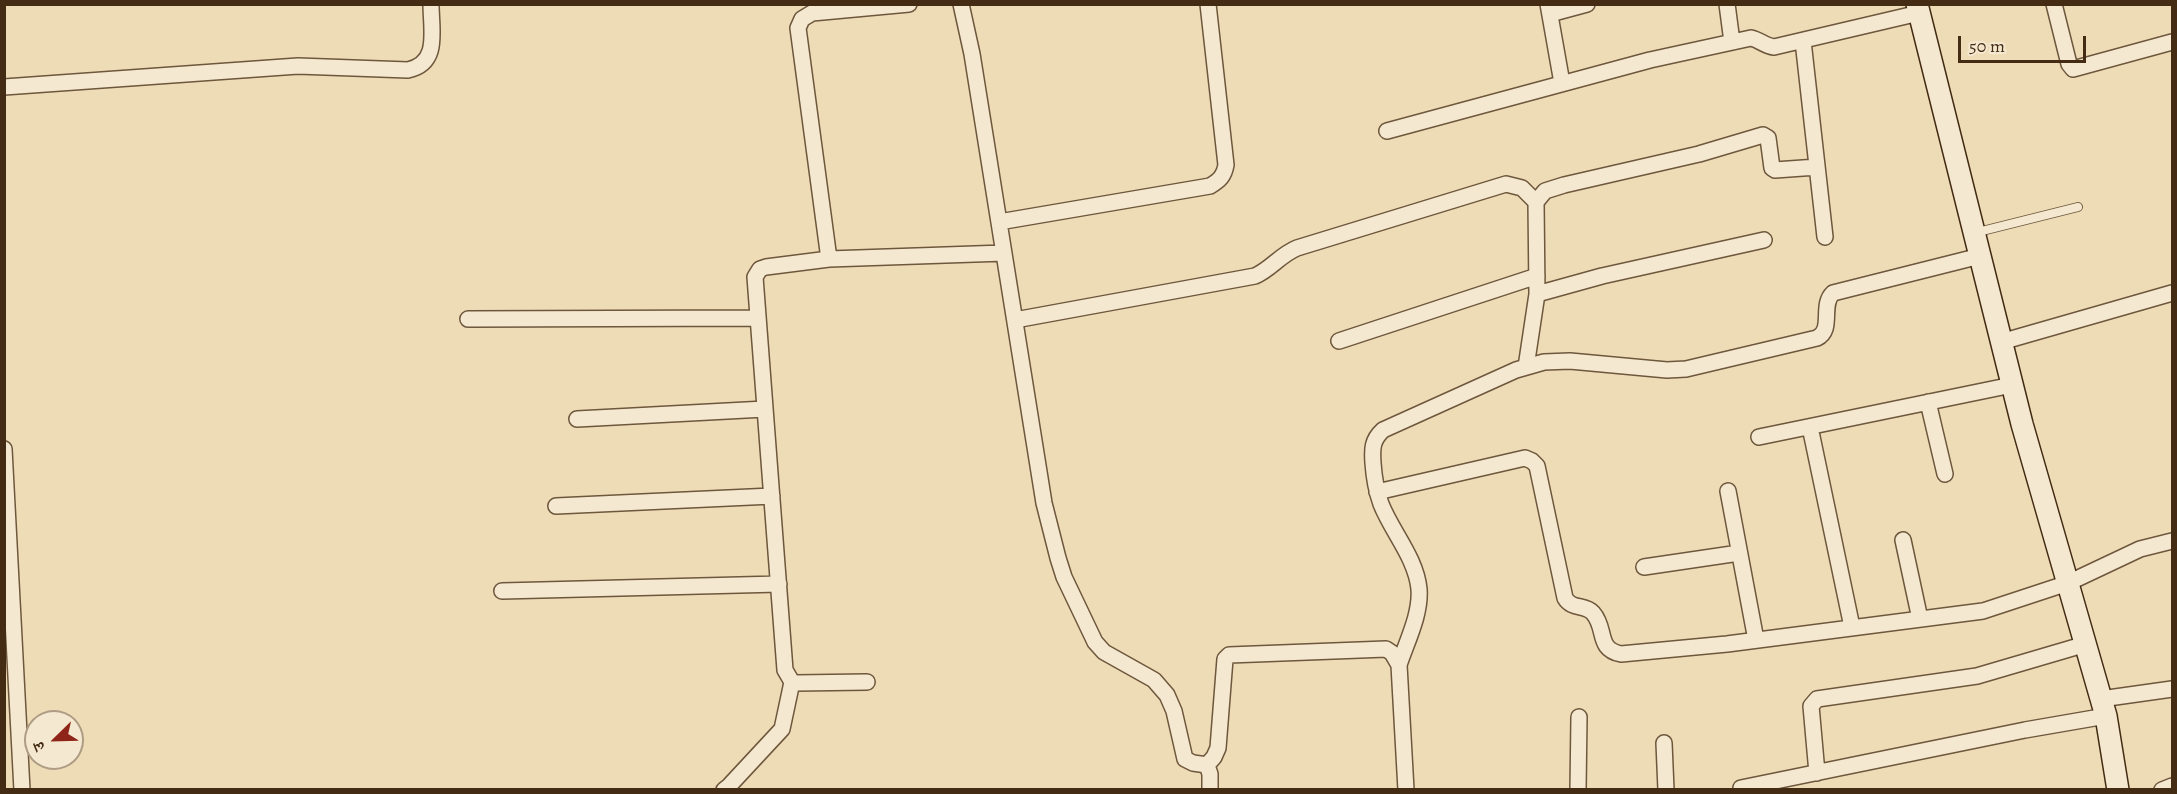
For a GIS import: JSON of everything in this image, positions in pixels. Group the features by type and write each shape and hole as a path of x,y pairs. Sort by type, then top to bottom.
{"street":[{"path":"4,87 298,66 408,70 419,68 428,60 431,51 431,4"},
{"path":"829,259 798,28 802,19 812,13 909,4"},
{"path":"961,4 972,54 1044,503 1064,577 1095,642 1104,652 1154,680 1167,695 1174,711 1185,759 1192,763 1207,765"},
{"path":"999,222 1210,186 1219,181 1225,173 1226,165 1208,4"},
{"path":"1562,83 1549,9 1587,4"},
{"path":"1727,4 1732,42"},
{"path":"2054,4 2069,64 2073,69 2172,42"},
{"path":"1387,131 1650,60 1751,38 1774,47 1918,9 2001,342 2104,707 2118,789"},
{"path":"1803,41 1825,237"},
{"path":"1527,367 1537,294 1536,202 1545,191 1699,154 1763,135 1768,138 1772,168 1775,170 1817,167"},
{"path":"1015,320 1255,276 1272,267 1281,257 1297,248 1506,184 1522,188 1536,202"},
{"path":"1537,294 1602,276 1764,240"},
{"path":"867,682 796,683 785,670 755,278 760,269 829,259 1004,253"},
{"path":"1406,789 1399,664 1419,605 1419,587 1412,563 1381,504 1374,483 1372,449 1375,437 1383,430 1527,367 1544,362 1570,361 1667,370 1686,369 1817,338 1822,336 1825,330 1827,301 1833,293 1980,256"},
{"path":"1339,340 1537,276"},
{"path":"2001,342 2172,293"},
{"path":"468,319 758,318"},
{"path":"1759,437 2013,385"},
{"path":"1928,402 1945,474"},
{"path":"577,419 765,409"},
{"path":"1810,427 1852,627"},
{"path":"4,449 10,671 22,789"},
{"path":"1377,492 1525,458 1532,460 1537,466 1565,598 1575,607 1586,608 1592,612 1597,618 1606,648 1613,653 1621,654 1756,640 1983,611 2068,583 2140,549 2172,541"},
{"path":"1728,492 1756,640"},
{"path":"556,506 772,496"},
{"path":"1903,540 1920,619"},
{"path":"1644,567 1739,553"},
{"path":"502,591 778,584"},
{"path":"1817,772 1810,706 1817,699 1977,676 2086,645"},
{"path":"1207,765 1218,748 1225,659 1229,655 1386,649 1392,653 1399,664"},
{"path":"724,789 782,729 792,681"},
{"path":"1742,789 2172,690"},
{"path":"1578,789 1579,717"},
{"path":"1664,743 1666,789"},
{"path":"1207,765 1210,774 1210,789"},
{"path":"2162,789 2172,786"}],"lane":[{"path":"1974,233 2078,207"}]}
